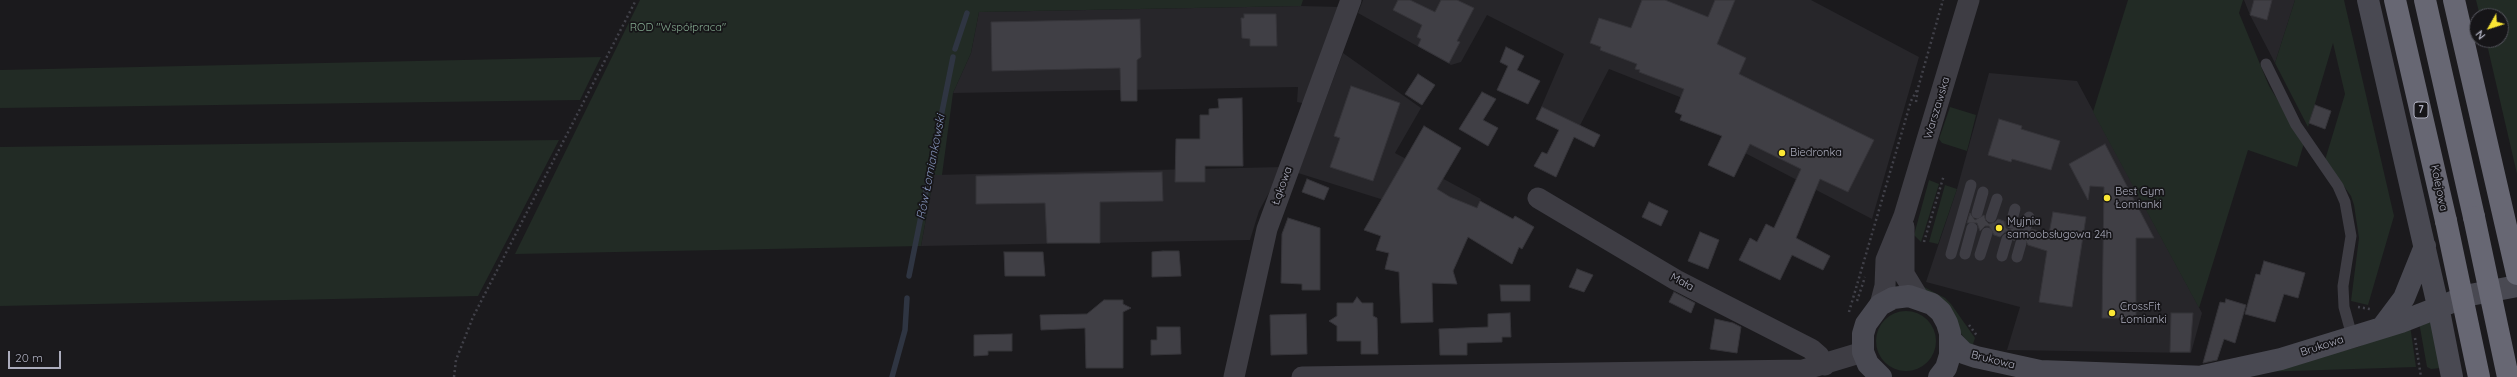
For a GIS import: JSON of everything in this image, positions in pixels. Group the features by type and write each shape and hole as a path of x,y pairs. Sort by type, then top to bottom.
{"highway":[{"name":"Kolejowa","path":"2396,0 2446,221 2479,377"},
{"path":"2425,0 2508,377"},
{"path":"2454,0 2500,194 2517,274"},
{"path":"2500,194 2517,218"}],"street":[{"name":"Łąkowa","path":"1234,377 1266,229 1351,0"},
{"name":"Warszawska","path":"1880,305 1885,286 1886,260 1904,216 1969,0"},
{"path":"2368,0 2425,246 2452,377"},
{"name":"Mała","path":"1538,198 1676,280 1811,350 1819,356 1820,370"},
{"name":"Warszawska","path":"1904,216 1904,274 1918,297"},
{"path":"2377,317 2405,296 2425,246"},
{"name":"Brukowa","path":"1951,340 1964,353 2032,374 2205,376 2281,359 2352,336 2377,317 2412,317 2476,293 2517,286"},
{"path":"1302,377 1820,370 1869,367 1863,334 1866,324 1880,305 1893,298 1918,297 1932,304 1941,312 1947,323 1951,340 1946,368 1939,377"},
{"path":"2493,377 2517,368"}],"lane":[{"path":"2266,64 2296,125 2338,186 2345,202 2351,236 2343,286 2345,310 2352,336"},
{"path":"1951,254 1971,185"},
{"path":"1977,213 1983,192"},
{"path":"1991,217 1997,199"},
{"path":"2011,223 2016,210"},
{"path":"1965,254 1972,228"},
{"path":"1980,255 1987,233"},
{"path":"2002,256 2007,238"},
{"path":"2017,256 2021,243"}],"path":[{"path":"454,377 456,360 473,317 636,0"},
{"path":"1848,315 1943,0"},
{"path":"1924,243 1944,175"},
{"path":"2345,310 2357,307 2377,317"},
{"path":"2412,317 2421,377"},
{"path":"1965,319 1979,338"}],"shaded area":[{"path":"1363,0 1811,0 1919,57 1872,219 1745,153 1695,103 1609,69 1574,137 1536,119 1564,54 1487,15 1461,62 1451,65 1358,13"},
{"path":"2244,0 2295,0 2275,63 2250,15"},
{"path":"1301,6 1340,7 1307,104 1297,102 1298,87 953,93 971,53 979,12"},
{"path":"1343,53 1421,108 1395,153 1481,199 1477,208 1394,255 1376,250 1381,239 1387,201 1298,173"},
{"path":"1989,73 2077,81 2202,313 2191,353 2007,350 2020,307 1926,282 1957,189"},
{"path":"1283,167 1259,211 1250,240 921,246 934,175"}],"green space":[{"name":"ROD \"Współpraca\"","path":"640,0 1303,0 1301,6 979,12 971,53 953,93 942,175 934,175 921,246 515,254"},
{"path":"2128,0 2243,0 2239,13 2269,86 2304,143 2297,167 2248,150 2199,308 2093,112"},
{"path":"2295,0 2344,0 2394,216 2368,305 2351,301 2359,238 2354,205 2351,196 2325,160 2345,94 2333,43 2308,127 2275,63"},
{"path":"2476,0 2517,0 2517,174 2488,48 2509,48 2509,8 2478,8"},
{"path":"601,57 580,100 0,108 0,70"},
{"path":"1950,107 1976,115 1967,151 1942,143 1939,139"},
{"path":"559,140 478,296 0,306 0,147"},
{"path":"1929,180 1939,184 1921,242 1914,235"},
{"path":"1945,185 1957,189 1938,244 1929,242"},
{"path":"1922,286 1945,298 1951,304 1975,338 1972,347"},
{"path":"1900,311 1912,311 1923,316 1931,324 1936,335 1934,353 1923,366 1912,371 1900,371 1889,366 1881,358 1876,347 1876,335 1881,324 1889,316"},
{"path":"2430,319 2441,368 2431,369 2427,367 2419,322"},
{"path":"2410,325 2416,367 2260,372 2358,347"}],"building":[{"path":"1398,0 1410,0 1435,12 1441,0 1457,0 1474,8 1457,41 1460,42 1449,63 1418,46 1421,39 1417,37 1422,25 1393,10"},
{"path":"1642,0 1665,0 1708,17 1715,0 1735,0 1717,44 1746,58 1739,74 1874,140 1848,192 1820,179 1796,238 1830,256 1823,270 1792,255 1780,280 1739,260 1750,238 1757,242 1766,224 1774,228 1801,169 1750,144 1734,177 1708,165 1722,136 1680,120 1682,115 1675,112 1684,89 1639,72 1640,70 1635,69 1637,64 1600,50 1601,47 1590,43 1599,18 1631,28"},
{"path":"2254,0 2272,0 2267,20 2250,15"},
{"path":"1244,14 1276,14 1277,46 1250,46 1250,39 1242,38 1241,18 1244,18"},
{"path":"1140,19 1141,57 1137,60 1137,101 1121,101 1120,68 992,71 991,22"},
{"path":"1506,47 1524,56 1517,70 1540,81 1528,104 1497,90 1508,66 1500,62"},
{"path":"1418,74 1435,85 1422,105 1405,94"},
{"path":"1351,86 1400,103 1373,181 1330,167 1340,138 1334,136"},
{"path":"1482,92 1496,99 1483,120 1498,128 1488,146 1459,129"},
{"path":"1242,98 1243,166 1205,166 1205,182 1175,182 1176,139 1200,139 1200,115 1209,115 1209,109 1219,108 1218,99"},
{"path":"2315,105 2331,111 2325,129 2309,123"},
{"path":"1542,107 1600,135 1594,147 1574,137 1556,177 1534,166 1542,152 1547,154 1559,130 1536,119"},
{"path":"1999,119 2022,126 2021,129 2060,141 2051,170 2012,159 2011,162 1988,155"},
{"path":"1424,126 1461,148 1437,189 1450,197 1477,208 1480,201 1513,219 1515,216 1534,227 1522,249 1519,247 1512,264 1468,237 1453,271 1457,284 1432,283 1433,322 1401,323 1399,272 1385,269 1389,253 1376,250 1381,236 1364,230"},
{"path":"2105,144 2154,238 2136,238 2136,318 2102,318 2104,187 2090,186 2088,200 2069,164"},
{"path":"1162,172 1163,201 1100,202 1100,243 1047,243 1045,203 976,204 976,176"},
{"path":"1307,179 1329,188 1324,200 1302,192"},
{"path":"1649,202 1668,211 1661,226 1642,217"},
{"path":"2053,212 2086,217 2072,307 2039,302 2047,251 2028,245 2023,236 2019,236 2014,241 2009,232 2005,232 2000,237 1994,235 1989,226 1985,226 1980,231 1977,223 1967,223 1970,213 1975,220 1984,215 1989,224 1998,219 2004,221 2006,228 2009,230 2018,225 2024,234 2032,229 2049,234"},
{"path":"1288,218 1320,228 1320,290 1302,290 1302,284 1281,283 1282,234"},
{"path":"1700,232 1719,240 1708,269 1688,261"},
{"path":"1179,251 1181,276 1152,277 1152,252"},
{"path":"1004,252 1043,252 1045,276 1005,276"},
{"path":"2264,261 2305,273 2298,298 2284,294 2275,322 2245,314 2256,274 2260,275"},
{"path":"1577,269 1593,275 1584,292 1569,287"},
{"path":"1500,285 1530,285 1530,301 1501,301"},
{"path":"1674,292 1695,303 1691,313 1669,302"},
{"path":"1357,297 1362,303 1373,303 1373,316 1377,318 1378,354 1361,354 1361,341 1337,341 1337,326 1329,321 1337,316 1337,303 1353,303"},
{"path":"2226,299 2246,305 2235,343 2224,339 2217,360 2203,363 2220,302 2225,303"},
{"path":"1104,300 1123,300 1123,304 1131,308 1123,312 1123,368 1086,368 1085,328 1041,330 1040,315 1087,314"},
{"path":"1510,313 1511,337 1502,337 1502,342 1467,343 1467,355 1440,355 1439,329 1488,327 1488,314"},
{"path":"2171,313 2193,313 2190,352 2170,352"},
{"path":"1306,314 1307,354 1271,355 1270,315"},
{"path":"1715,319 1733,323 1741,327 1737,353 1710,349"},
{"path":"1157,327 1180,327 1181,354 1151,355 1151,340 1157,340"},
{"path":"1012,334 1012,351 988,351 988,355 974,356 974,335"}],"waterway":[{"name":"Rów Łomiankowski","path":"955,49 967,13"},
{"name":"Rów Łomiankowski","path":"909,276 953,57"},
{"name":"Rów Łomiankowski","path":"892,377 905,330 907,298"}],"place":[{"name":"Biedronka","path":"1782,153"},
{"name":"Best Gym Łomianki","path":"2107,198"},
{"name":"Myjnia samoobsługowa 24h","path":"1999,228"},
{"name":"CrossFit Łomianki","path":"2112,313"}]}
